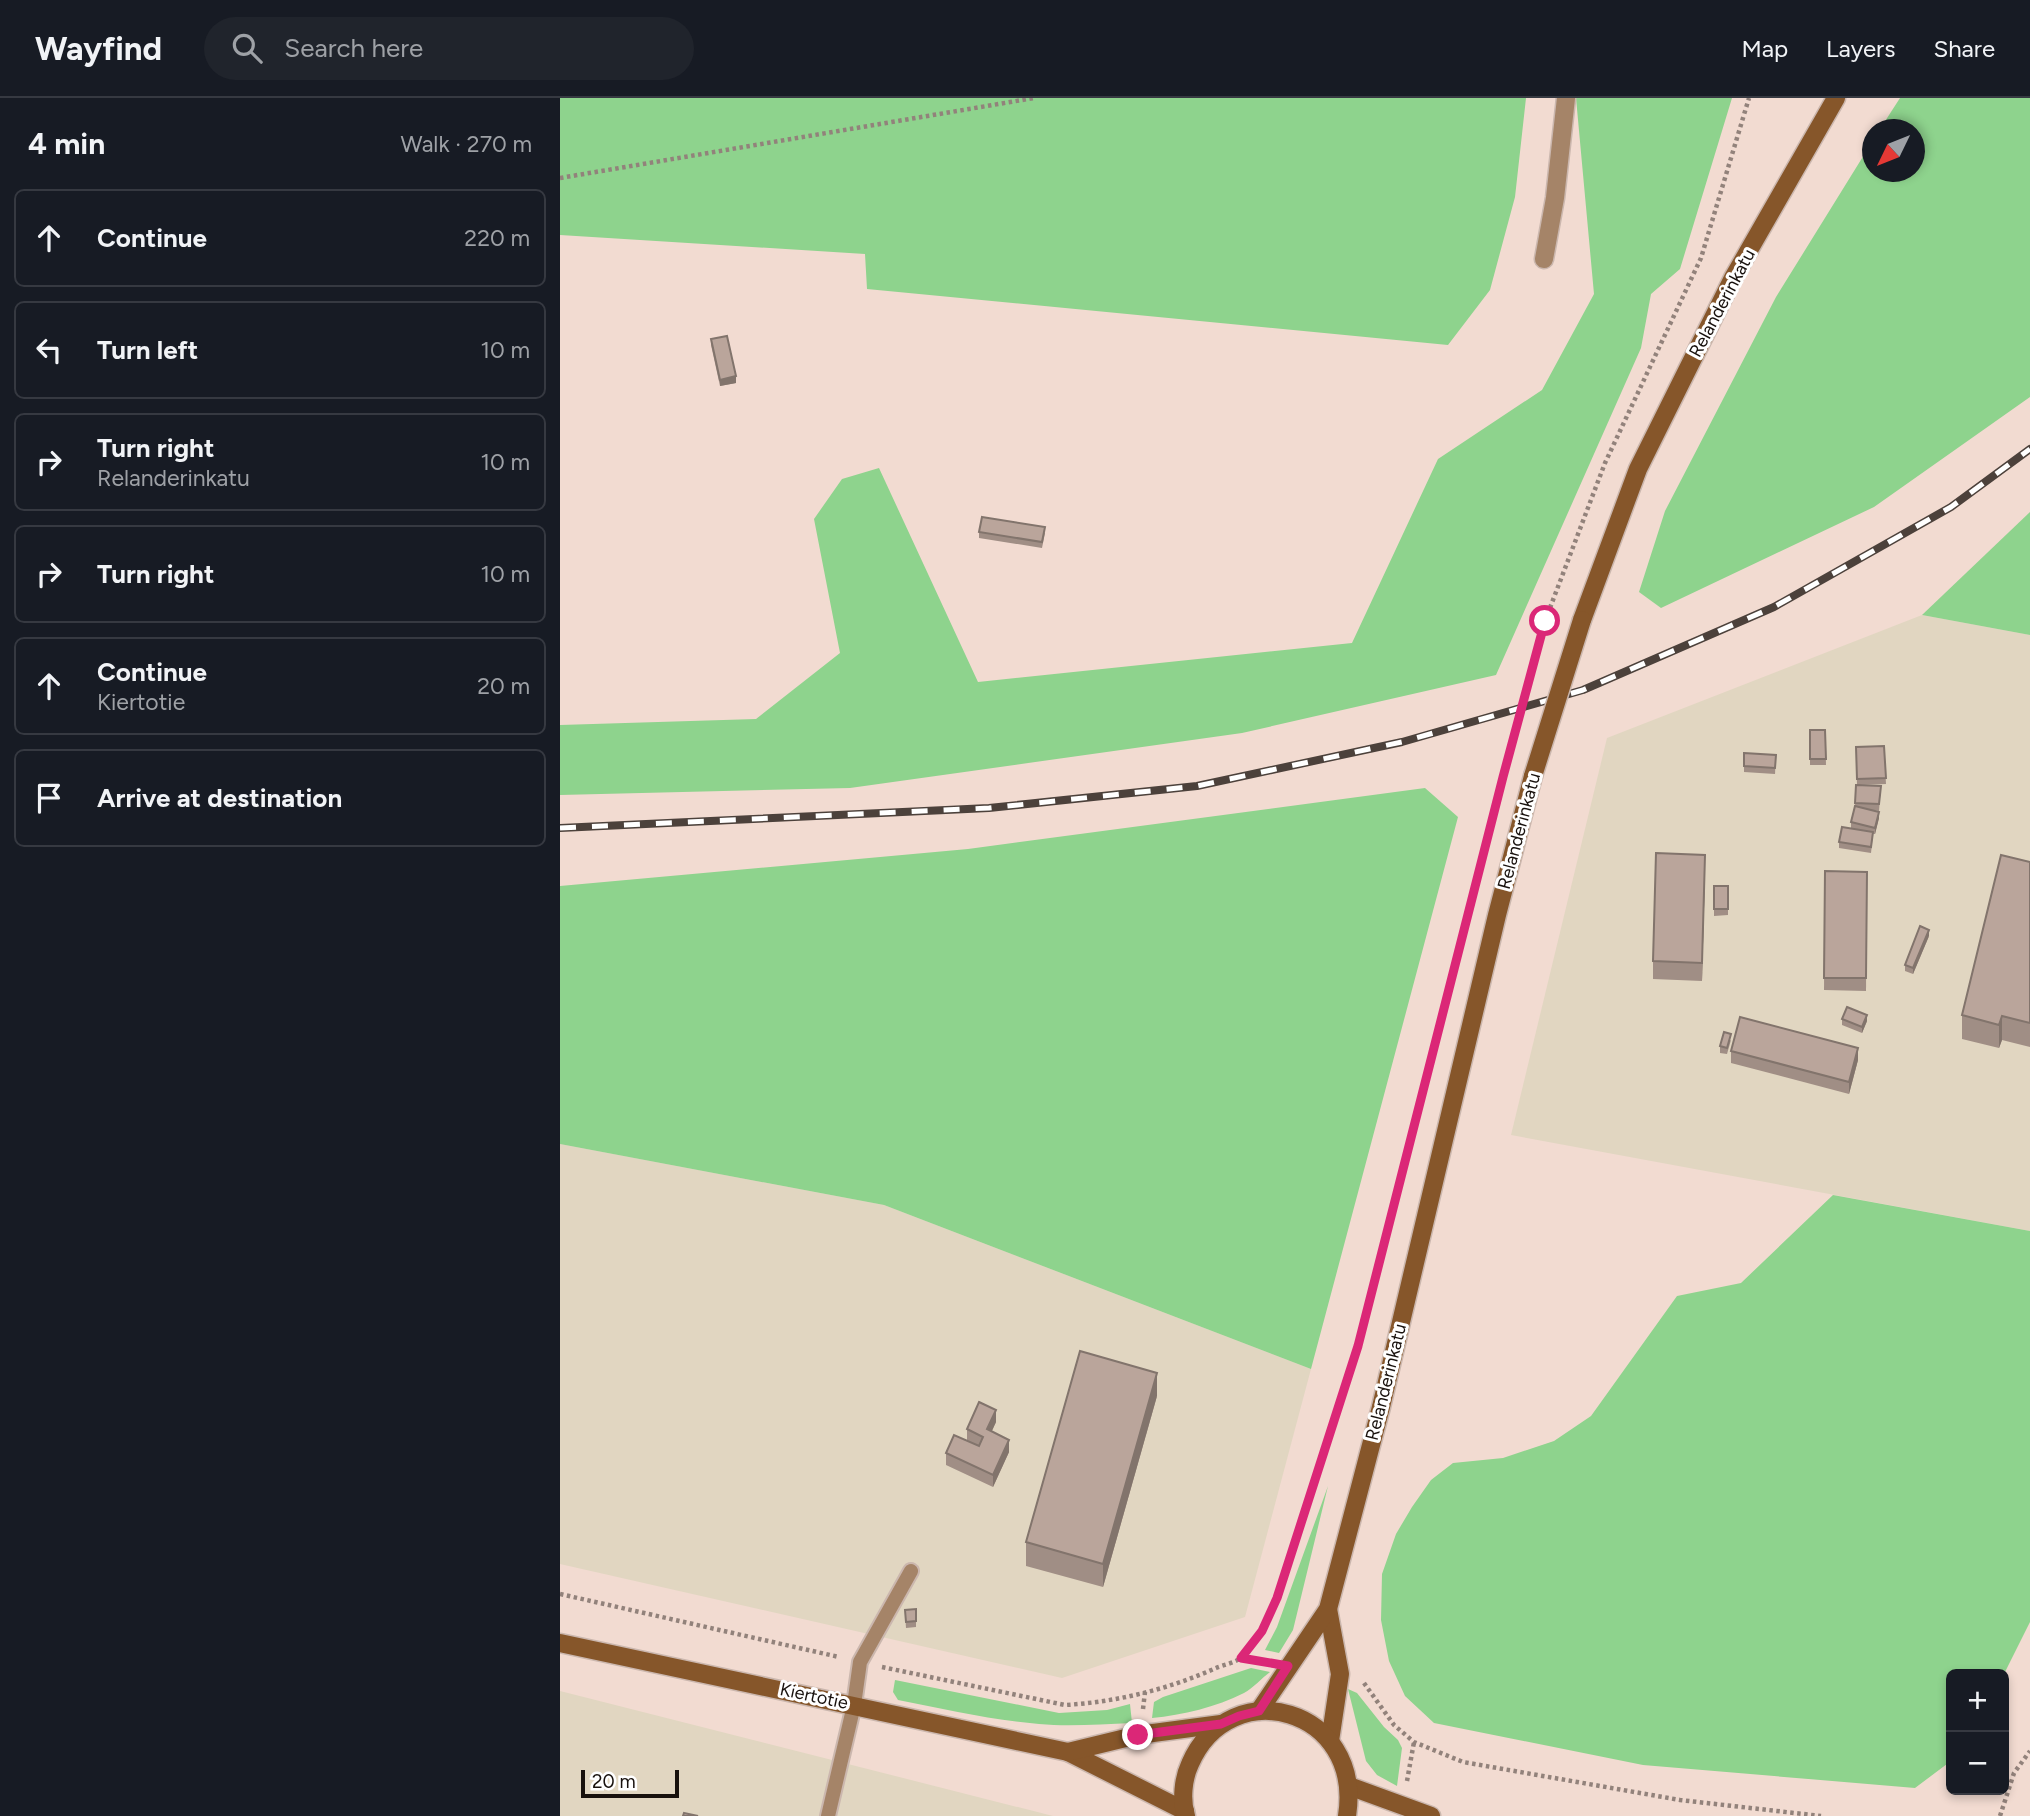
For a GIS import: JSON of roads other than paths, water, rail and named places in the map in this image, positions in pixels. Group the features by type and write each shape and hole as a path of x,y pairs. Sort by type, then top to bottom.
{"main road":[{"name":"Relanderinkatu","path":"1259,1711 1328,1609 1381,1408 1497,915 1534,776 1582,620 1637,469 1733,278 1836,98"},
{"name":"Relanderinkatu","path":"1328,1609 1340,1674 1330,1741"},
{"name":"Kiertotie","path":"560,1643 1068,1752 1185,1814"},
{"name":"Kiertotie","path":"1068,1752 1138,1735 1221,1724 1259,1711"},
{"path":"1259,1711 1298,1717 1316,1727 1330,1741 1342,1758 1349,1786 1347,1816"},
{"path":"1185,1814 1183,1791 1186,1772 1200,1745 1221,1724"},
{"path":"1349,1786 1431,1816"}],"street":[{"path":"1544,259 1555,198 1566,98"}],"lane":[{"path":"828,1816 854,1705 860,1662 911,1571"}],"railway":[{"path":"560,828 989,808 1197,786 1402,742 1583,690 1774,607 1951,507 2030,449"}]}
